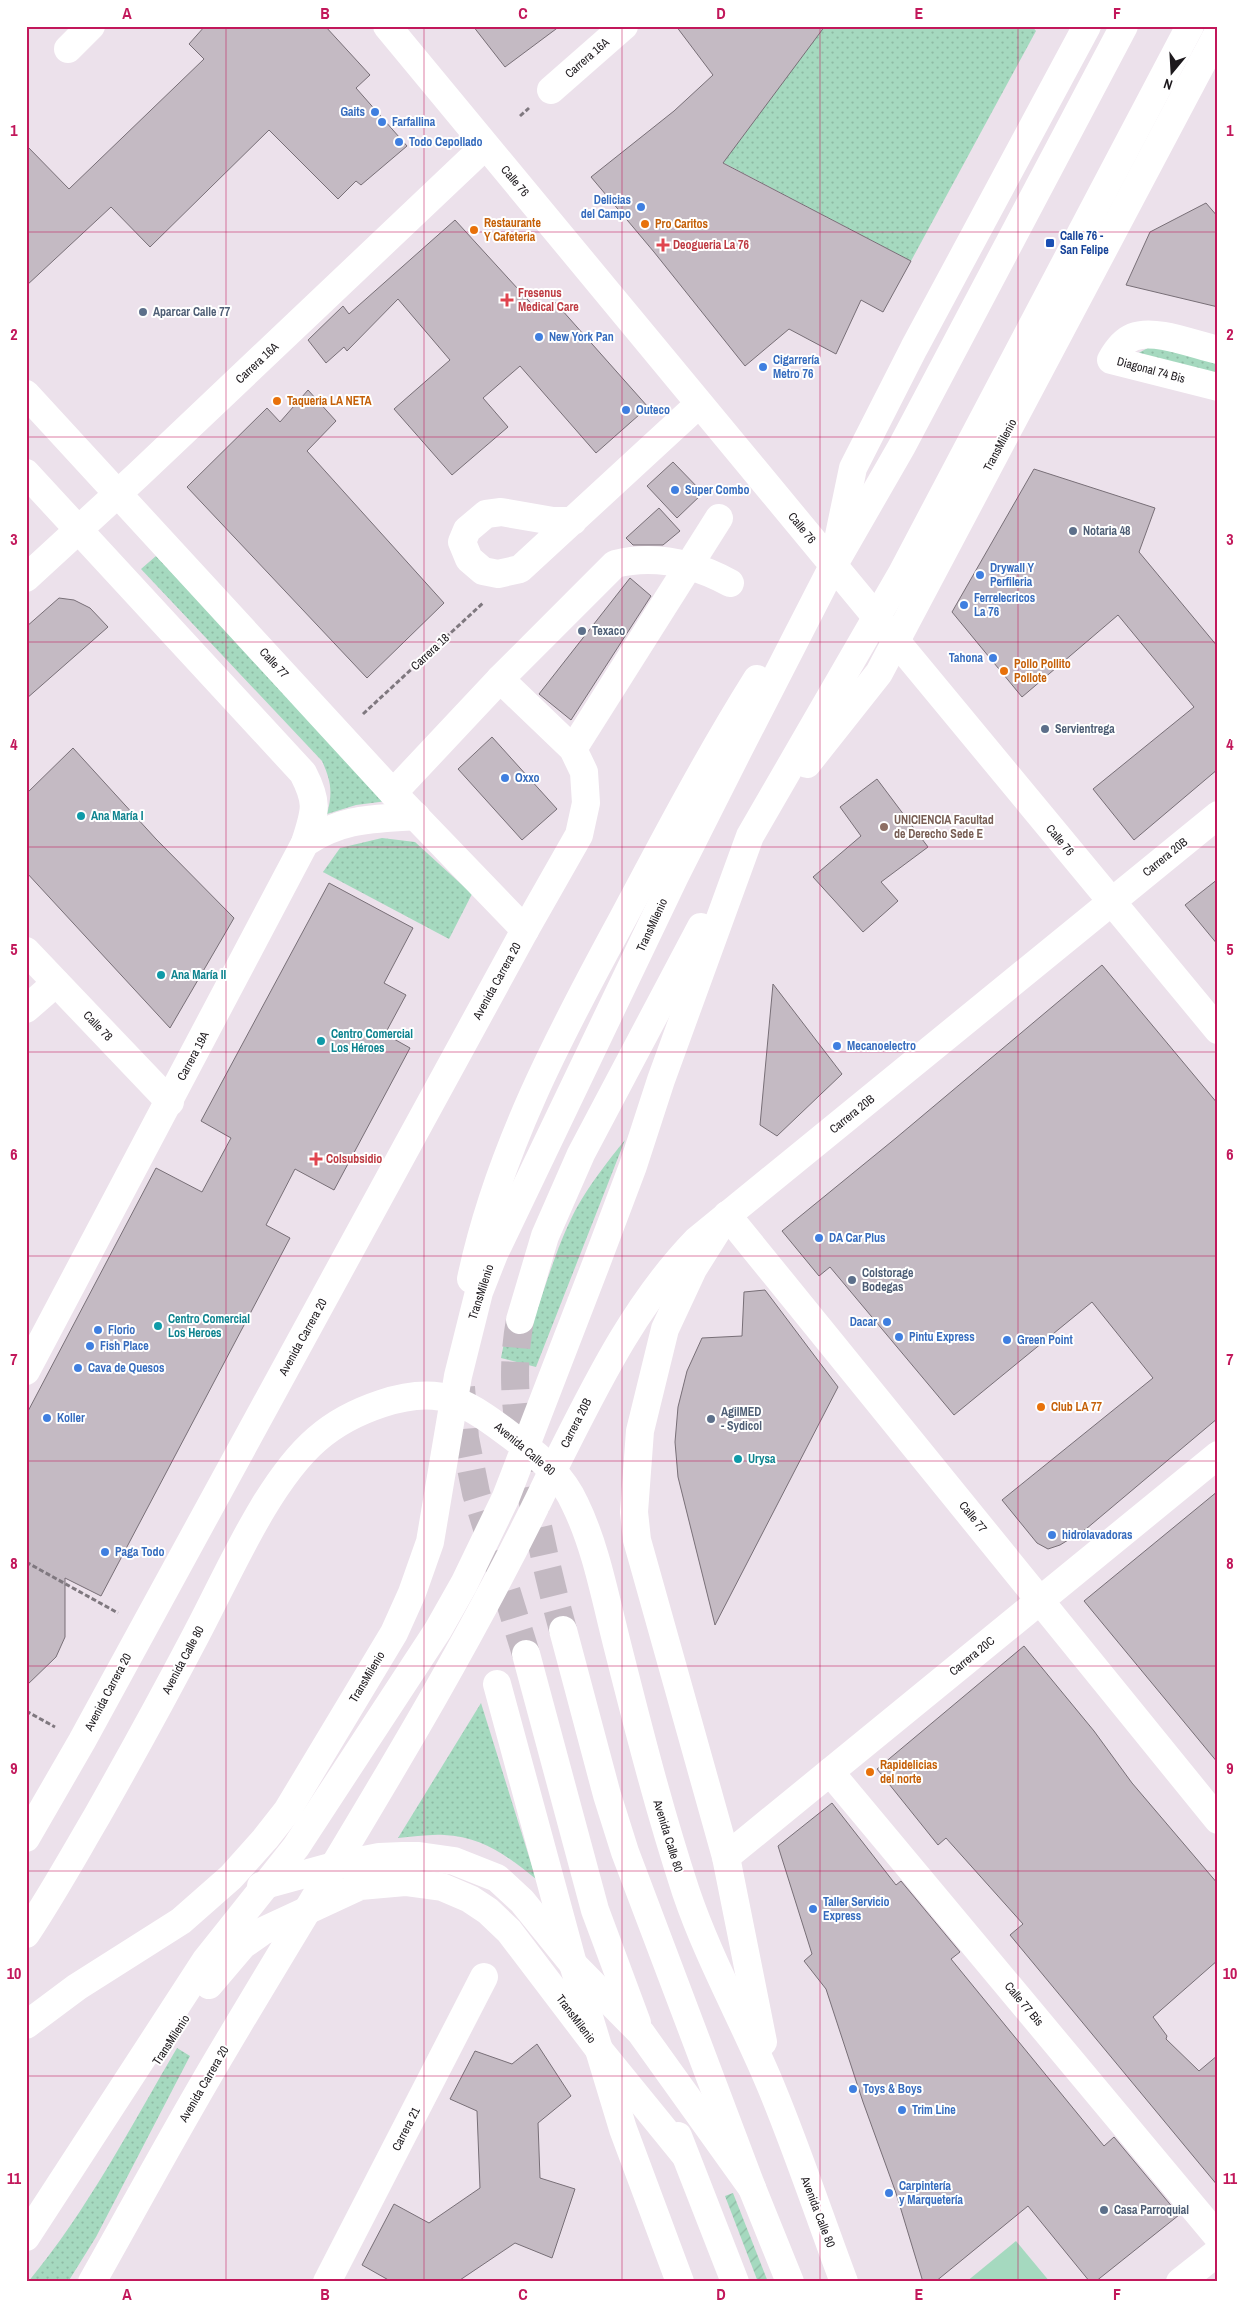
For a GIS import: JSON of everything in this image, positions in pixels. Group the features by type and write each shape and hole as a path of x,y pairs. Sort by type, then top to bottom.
{"main road":[{"path":"68,49 91,26"},
{"name":"Calle 76","path":"387,26 875,618 1218,1030"},
{"name":"Carrera 16A","path":"551,90 624,26"},
{"name":"TransMilenio","path":"181,1921 231,1877 287,1811 394,1633 412,1593 430,1542 479,1239 518,1128 534,1091 599,962 715,746 765,666 833,566 853,468 914,348 1087,26"},
{"name":"TransMilenio","path":"468,1314 494,1254 674,876 833,566 902,446 1124,26"},
{"name":"TransMilenio","path":"520,1320 545,1236 581,1154 750,836 902,573 1190,26"},
{"name":"TransMilenio","path":"26,2237 206,1960 296,1847 438,1630 464,1584 502,1506 633,1166 661,1080 750,836 879,673 1218,33"},
{"name":"Carrera 16A","path":"26,578 118,494 485,146"},
{"name":"Diagonal 74 Bis","path":"1218,350 1150,333 1131,338 1118,348 1111,360 1218,387"},
{"name":"Calle 77","path":"26,394 393,793 525,930"},
{"path":"573,520 699,404"},
{"path":"26,473 303,773 312,790 315,807 305,843"},
{"path":"500,679 573,749 719,518"},
{"path":"393,793 500,679 616,564 636,560 690,564 730,583"},
{"name":"Avenida Carrera 20","path":"26,1838 82,1741 525,930 580,835 586,803 584,772 573,749"},
{"name":"Carrera 20B","path":"552,1470 599,1378 649,1296 673,1265 697,1240 1218,815"},
{"name":"Carrera 19A","path":"26,1371 170,1102 305,843 323,830 353,822 416,816"},
{"name":"Calle 78","path":"26,951 170,1102"},
{"path":"26,1009 56,982"},
{"path":"727,1215 693,1269 666,1329 640,1431 634,1512 637,1540 726,1857 772,2088"},
{"name":"Calle 77","path":"727,1215 1218,1820"},
{"name":"Avenida Calle 80","path":"26,1934 48,1901 136,1746 254,1525 298,1456 342,1420 375,1406 397,1399 420,1397 435,1396 452,1400 490,1420 525,1446 552,1470 575,1503 589,1538 655,1794 687,1896 772,2088 844,2282"},
{"name":"Carrera 20C","path":"726,1857 1218,1455"},
{"name":"Avenida Carrera 20","path":"92,2282 223,2051 465,1642 552,1470"},
{"name":"TransMilenio","path":"563,1630 607,1795 625,1852 752,2188 790,2282"},
{"name":"TransMilenio","path":"526,1654 595,1910 684,2154 735,2282"},
{"path":"497,1684 573,1964 623,2129 680,2282"},
{"name":"Calle 77 Bis","path":"830,1772 1218,2237"},
{"name":"TransMilenio","path":"181,1921 266,1884 334,1866 380,1857 419,1856 454,1861 497,1878 522,1901 573,1964 641,2033 752,2188"},
{"name":"TransMilenio","path":"74,2163 152,2070 168,2042 219,1970 243,1945 264,1931 360,1886 386,1882 442,1887 470,1899 488,1911 509,1931 601,2052 684,2154"},
{"path":"26,2025 76,1988 181,1921"},
{"name":"Carrera 21","path":"327,2282 484,1977"},
{"path":"1180,2282 1218,2252"}],"path":[{"name":"Carrera 18","path":"340,735 484,602"},
{"path":"26,1562 143,1627"}],"green space":[{"path":"824,26 1032,26 1036,31 911,261 722,162"},
{"path":"1155,344 1218,359 1218,376 1135,355"},
{"path":"156,556 387,801 356,805 327,814 330,787 322,761 141,569"},
{"path":"382,838 415,842 472,894 449,939 323,872 340,848"},
{"path":"625,1140 536,1367 501,1358 509,1318 532,1324 557,1251 576,1209 599,1173"},
{"path":"481,1703 536,1879 494,1849 470,1839 438,1835 398,1838"},
{"path":"177,2048 190,2056 96,2237 68,2282 28,2282 70,2227 89,2198"},
{"path":"733,2193 768,2282 758,2282 725,2196"},
{"path":"1016,2241 1050,2282 966,2282"}],"building":[{"path":"205,26 325,26 370,75 356,88 407,146 361,185 356,181 338,199 269,130 150,247 111,207 26,286 26,145 69,189 204,59 189,44"},
{"path":"473,26 560,26 505,67"},
{"path":"676,26 825,26 723,163 911,261 883,312 861,300 836,354 789,329 745,366 591,177 674,111 713,75"},
{"path":"1206,203 1218,217 1218,307 1126,285 1150,232"},
{"path":"455,220 539,312 553,300 648,407 596,453 520,366 483,398 508,427 452,475 394,409 450,360 398,299 347,351 344,347 326,363 308,340 343,306 349,314"},
{"path":"308,390 336,421 307,451 444,603 367,678 187,487 267,408 280,422"},
{"name":"Super Combo","path":"673,462 703,493 677,518 647,486"},
{"path":"1034,469 1155,508 1139,552 1218,647 1218,769 1134,840 1093,789 1194,707 1118,615 1022,697 952,612"},
{"path":"659,508 680,531 663,545 633,545 626,538"},
{"path":"630,578 651,596 571,720 539,694"},
{"path":"59,598 74,600 90,608 108,627 26,699 26,627"},
{"path":"492,737 557,809 522,840 458,769"},
{"path":"73,748 156,839 234,918 170,1028 26,872 26,794"},
{"path":"877,779 928,847 881,882 898,901 863,932 813,877 861,836 840,807"},
{"path":"1218,879 1218,945 1185,905"},
{"path":"329,883 413,928 384,983 406,995 385,1034 410,1048 334,1190 295,1169 266,1225 290,1238 101,1596 65,1578 65,1637 56,1657 26,1686 26,1415 156,1168 202,1192 231,1138 201,1121"},
{"path":"1102,965 1218,1104 1218,1418 1086,1529 1060,1545 1048,1549 1037,1543 1002,1500 1153,1378 1092,1302 954,1415 830,1267 819,1276 782,1231"},
{"path":"773,984 842,1074 777,1136 760,1125"},
{"name":"Urysa","path":"765,1290 838,1387 715,1625 678,1477 675,1442 678,1407 687,1371 702,1338 742,1336 744,1292"},
{"path":"1218,1491 1218,1763 1084,1601"},
{"path":"1024,1646 1094,1731 1132,1783 1218,1884 1218,1960 1153,2017 1167,2036 1166,2039 1199,2071 1218,2055 1218,2186 1010,1935 1023,1924 946,1838 938,1845 877,1769"},
{"path":"832,1803 896,1885 901,1881 960,1952 951,1959 1104,2146 1114,2137 1179,2215 1095,2282 1090,2282 1028,2206 935,2282 923,2282 896,2193 863,2102 826,1989 804,1961 812,1954 778,1846"},
{"path":"537,2044 571,2096 538,2123 540,2178 575,2189 552,2258 515,2243 457,2282 392,2282 362,2265 394,2204 429,2223 480,2188 477,2111 450,2099 475,2051 512,2064"}],"tunnel":[{"path":"520,1320 515,1364 516,1405 538,1525 563,1630"},
{"path":"461,1387 465,1438 476,1493 526,1654"}],"place":[{"name":"Gaits","path":"375,112"},
{"name":"Farfallina","path":"382,122"},
{"name":"Todo Cepollado","path":"399,142"},
{"name":"Delicias del Campo","path":"641,207"},
{"name":"Pro Caritos","path":"645,224"},
{"name":"Restaurante Y Cafeteria","path":"474,230"},
{"name":"Calle 76 - San Felipe","path":"1050,243"},
{"name":"Deogueria La 76","path":"663,245"},
{"name":"Fresenus Medical Care","path":"507,300"},
{"name":"Aparcar Calle 77","path":"143,312"},
{"name":"New York Pan","path":"539,337"},
{"name":"Cigarrería Metro 76","path":"763,367"},
{"name":"Taqueria LA NETA","path":"277,401"},
{"name":"Outeco","path":"626,410"},
{"name":"Super Combo","path":"675,490"},
{"name":"Notaria 48","path":"1073,531"},
{"name":"Drywall Y Perfileria","path":"980,575"},
{"name":"Ferrelecricos La 76","path":"964,605"},
{"name":"Texaco","path":"582,631"},
{"name":"Tahona","path":"993,658"},
{"name":"Pollo Pollito Pollote","path":"1004,671"},
{"name":"Servientrega","path":"1045,729"},
{"name":"Oxxo","path":"505,778"},
{"name":"Ana María I","path":"81,816"},
{"name":"UNICIENCIA Facultad de Derecho Sede E","path":"884,827"},
{"name":"Ana María II","path":"161,975"},
{"name":"Centro Comercial Los Héroes","path":"321,1041"},
{"name":"Mecanoelectro","path":"837,1046"},
{"name":"Colsubsidio","path":"316,1159"},
{"name":"DA Car Plus","path":"819,1238"},
{"name":"Colstorage Bodegas","path":"852,1280"},
{"name":"Dacar","path":"887,1322"},
{"name":"Centro Comercial Los Heroes","path":"158,1326"},
{"name":"Florio","path":"98,1330"},
{"name":"Pintu Express","path":"899,1337"},
{"name":"Green Point","path":"1007,1340"},
{"name":"Fish Place","path":"90,1346"},
{"name":"Cava de Quesos","path":"78,1368"},
{"name":"Club LA 77","path":"1041,1407"},
{"name":"Koller","path":"47,1418"},
{"name":"AgilMED - Sydicol","path":"711,1419"},
{"name":"Urysa","path":"738,1459"},
{"name":"hidrolavadoras","path":"1052,1535"},
{"name":"Paga Todo","path":"105,1552"},
{"name":"Rapidelicias del norte","path":"870,1772"},
{"name":"Taller Servicio Express","path":"813,1909"},
{"name":"Toys & Boys","path":"853,2089"},
{"name":"Trim Line","path":"902,2110"},
{"name":"Carpintería y Marquetería","path":"889,2193"},
{"name":"Casa Parroquial","path":"1104,2210"}]}
